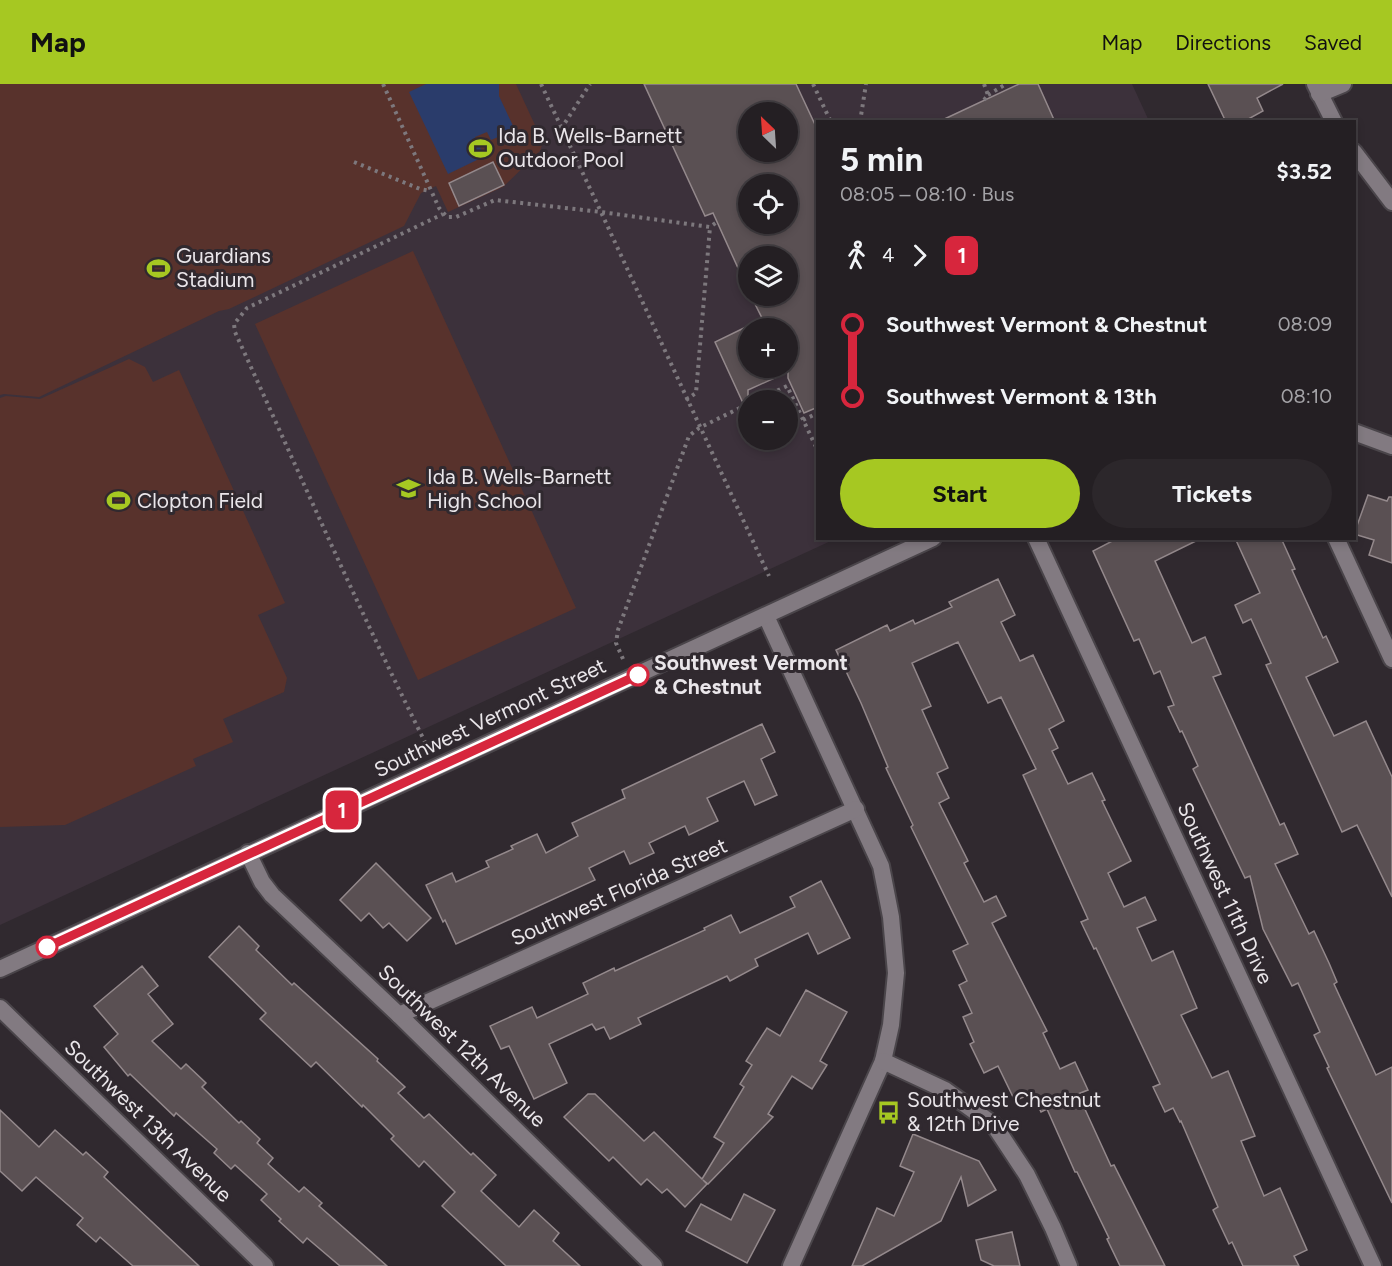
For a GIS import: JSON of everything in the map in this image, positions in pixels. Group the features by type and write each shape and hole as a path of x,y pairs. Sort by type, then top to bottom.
{"street":[{"path":"1333,120 1317,89 1343,84"},
{"path":"1356,155 1392,202"},
{"path":"1356,433 1392,446"},
{"name":"Southwest Vermont Street","path":"0,969 929,540"},
{"name":"Southwest 11th Drive","path":"1037,540 1373,1266"},
{"path":"1337,540 1392,659"},
{"path":"766,616 881,866 891,917 896,973 891,1025 883,1061 791,1266"},
{"name":"Southwest Florida Street","path":"399,1016 856,809"},
{"name":"Southwest 12th Avenue","path":"248,853 262,882 272,895 654,1266"},
{"name":"Southwest 13th Avenue","path":"0,1008 265,1266"},
{"path":"883,1061 945,1090 994,1125 1027,1175 1069,1266"}],"path":[{"path":"383,84 431,191 443,214 447,217 456,217 495,200 710,227 717,222"},
{"path":"542,84 769,576"},
{"path":"561,129 590,84"},
{"path":"813,84 830,120"},
{"path":"860,120 866,84"},
{"path":"984,84 988,95"},
{"path":"984,100 1006,84"},
{"path":"354,162 420,189 431,191"},
{"path":"437,767 337,556 235,332 234,324 247,308 443,214"},
{"path":"686,400 696,393 710,227"},
{"path":"632,678 616,647 618,630 687,441 693,431 738,409"},
{"path":"798,409 816,447"},
{"path":"803,420 816,414"}],"shaded area":[{"name":"Ida B. Wells-Barnett High School","path":"0,84 1132,84 1149,120 816,120 816,540 833,540 0,925"},
{"name":"Guardians Stadium","path":"0,84 516,84 542,145 540,151 503,187 448,212 436,186 421,193 404,226 39,397 0,395"},
{"path":"413,251 576,608 418,680 255,324"},
{"name":"Clopton Field","path":"129,359 145,367 153,382 179,370 285,603 258,615 287,678 284,692 223,719 233,742 193,759 196,766 65,825 0,827 0,398 6,396 40,399"}],"water":[{"path":"426,84 499,84 499,96 515,130 491,140 487,132 475,137 482,151 479,159 448,174 409,92"}],"building":[{"path":"644,84 796,84 816,127 816,408 804,413 798,400 798,390 793,390 788,378 798,378 798,318 762,318 756,306 798,306 798,246 738,246 738,268 713,213 705,216"},
{"path":"1019,84 1038,84 1054,120 942,120"},
{"path":"1208,84 1283,84 1257,98 1263,111 1247,120 1225,120"},
{"path":"493,162 504,185 459,206 449,183"},
{"path":"738,331 738,378 775,378 748,390 738,390 738,392 715,342"},
{"path":"1368,495 1387,501 1389,497 1392,497 1392,563 1369,555 1374,540 1356,535"},
{"path":"1114,540 1198,540 1155,561 1192,643 1205,637 1221,674 1213,677 1280,825 1284,823 1298,854 1275,864 1309,934 1314,931 1337,982 1334,984 1376,1075 1392,1067 1392,1203 1327,1068 1329,1067 1314,1035 1320,1032 1298,983 1292,986 1263,929 1250,876 1245,878 1193,769 1198,766 1168,707 1174,705 1160,671 1154,674 1139,639 1134,641 1093,551"},
{"path":"1236,540 1282,540 1295,569 1292,570 1323,638 1326,636 1338,662 1306,677 1334,736 1366,721 1392,777 1392,897 1357,825 1342,832 1266,665 1271,663 1251,619 1243,623 1235,605 1260,593"},
{"path":"998,579 1015,615 1001,622 1020,661 1033,655 1064,721 1049,729 1058,748 1052,751 1068,784 1092,773 1105,800 1102,801 1131,861 1108,873 1124,907 1145,897 1156,920 1137,928 1152,961 1173,951 1197,1008 1181,1015 1212,1078 1228,1071 1255,1136 1241,1141 1264,1196 1280,1188 1307,1250 1294,1256 1299,1266 1243,1266 1232,1242 1229,1244 1213,1210 1218,1207 1181,1121 1173,1108 1165,1112 1153,1087 1160,1084 1096,948 1094,949 1081,922 1088,919 1023,775 1036,769 1001,697 988,703 958,642 912,663 931,706 922,710 948,768 937,773 949,798 939,803 968,861 964,863 984,902 996,896 1006,916 992,923 1047,1031 1043,1033 1060,1069 1075,1062 1088,1090 1078,1094 1111,1166 1114,1165 1165,1266 1120,1266 1107,1239 1109,1238 1075,1172 1047,1109 1041,1112 1032,1093 1015,1101 998,1066 984,1073 970,1044 974,1042 963,1017 972,1013 959,985 967,981 953,951 968,944 911,827 913,825 836,650 887,625 890,631 913,620 915,624 952,607 949,602"},
{"path":"762,724 775,752 761,759 777,795 755,805 744,781 707,798 718,821 689,835 685,826 649,843 654,853 630,864 624,851 589,868 595,880 456,944 426,885 452,873 456,882 489,867 486,861 513,849 511,846 537,834 546,853 578,836 572,823 625,798 622,790"},
{"path":"376,863 431,918 407,941 389,923 383,928 369,913 361,921 340,900"},
{"path":"821,881 850,938 818,954 808,933 755,959 758,966 730,981 727,976 638,1018 641,1024 610,1039 604,1027 596,1030 592,1024 549,1044 567,1083 534,1099 509,1046 501,1049 490,1026 532,1007 537,1018 588,994 583,983 705,930 704,928 731,915 740,933 795,907 790,897"},
{"path":"239,926 259,946 256,950 292,985 294,983 378,1059 377,1061 405,1087 398,1093 424,1118 429,1114 471,1155 473,1153 496,1175 481,1191 519,1227 534,1210 559,1233 553,1241 580,1266 506,1266 442,1206 455,1192 424,1161 419,1167 391,1139 394,1136 363,1105 362,1107 316,1062 311,1067 260,1019 266,1013 209,957"},
{"path":"142,966 158,986 148,994 173,1024 152,1041 181,1069 186,1064 206,1083 202,1087 239,1123 241,1121 260,1139 257,1143 273,1158 268,1164 299,1192 304,1187 322,1203 319,1206 387,1266 340,1266 307,1238 303,1243 261,1200 267,1194 235,1165 231,1169 214,1153 217,1149 176,1113 174,1116 130,1074 128,1076 104,1047 118,1034 94,1006"},
{"path":"806,990 847,1012 820,1061 827,1065 812,1089 792,1076 768,1114 773,1117 708,1184 703,1180 707,1184 685,1207 667,1189 662,1193 647,1179 641,1185 613,1157 609,1161 564,1117 588,1094 595,1094 644,1141 654,1132 702,1179 724,1143 714,1137 744,1087 740,1084 752,1065 746,1061 767,1028 780,1036"},
{"path":"0,1110 39,1147 55,1130 83,1155 86,1152 108,1172 104,1177 199,1266 133,1266 100,1237 96,1242 77,1225 83,1218 36,1177 22,1191 0,1171"},
{"path":"913,1134 979,1161 996,1190 968,1206 961,1177 941,1221 862,1266 852,1266 877,1208 894,1216 914,1172 900,1166"},
{"path":"744,1194 775,1210 747,1263 686,1231 701,1204 731,1220"},
{"path":"1012,1232 1020,1266 994,1266 981,1260 976,1240"}],"bus line":[{"name":"1","path":"47,947 638,675"}],"place":[{"name":"Ida B. Wells-Barnett Outdoor Pool","path":"480,148"},
{"name":"Guardians Stadium","path":"158,268"},
{"name":"Ida B. Wells-Barnett High School","path":"409,489"},
{"name":"Clopton Field","path":"119,501"},
{"name":"Southwest Vermont & Chestnut","path":"638,675"},
{"name":"Southwest Chestnut & 12th Drive","path":"889,1112"}]}
